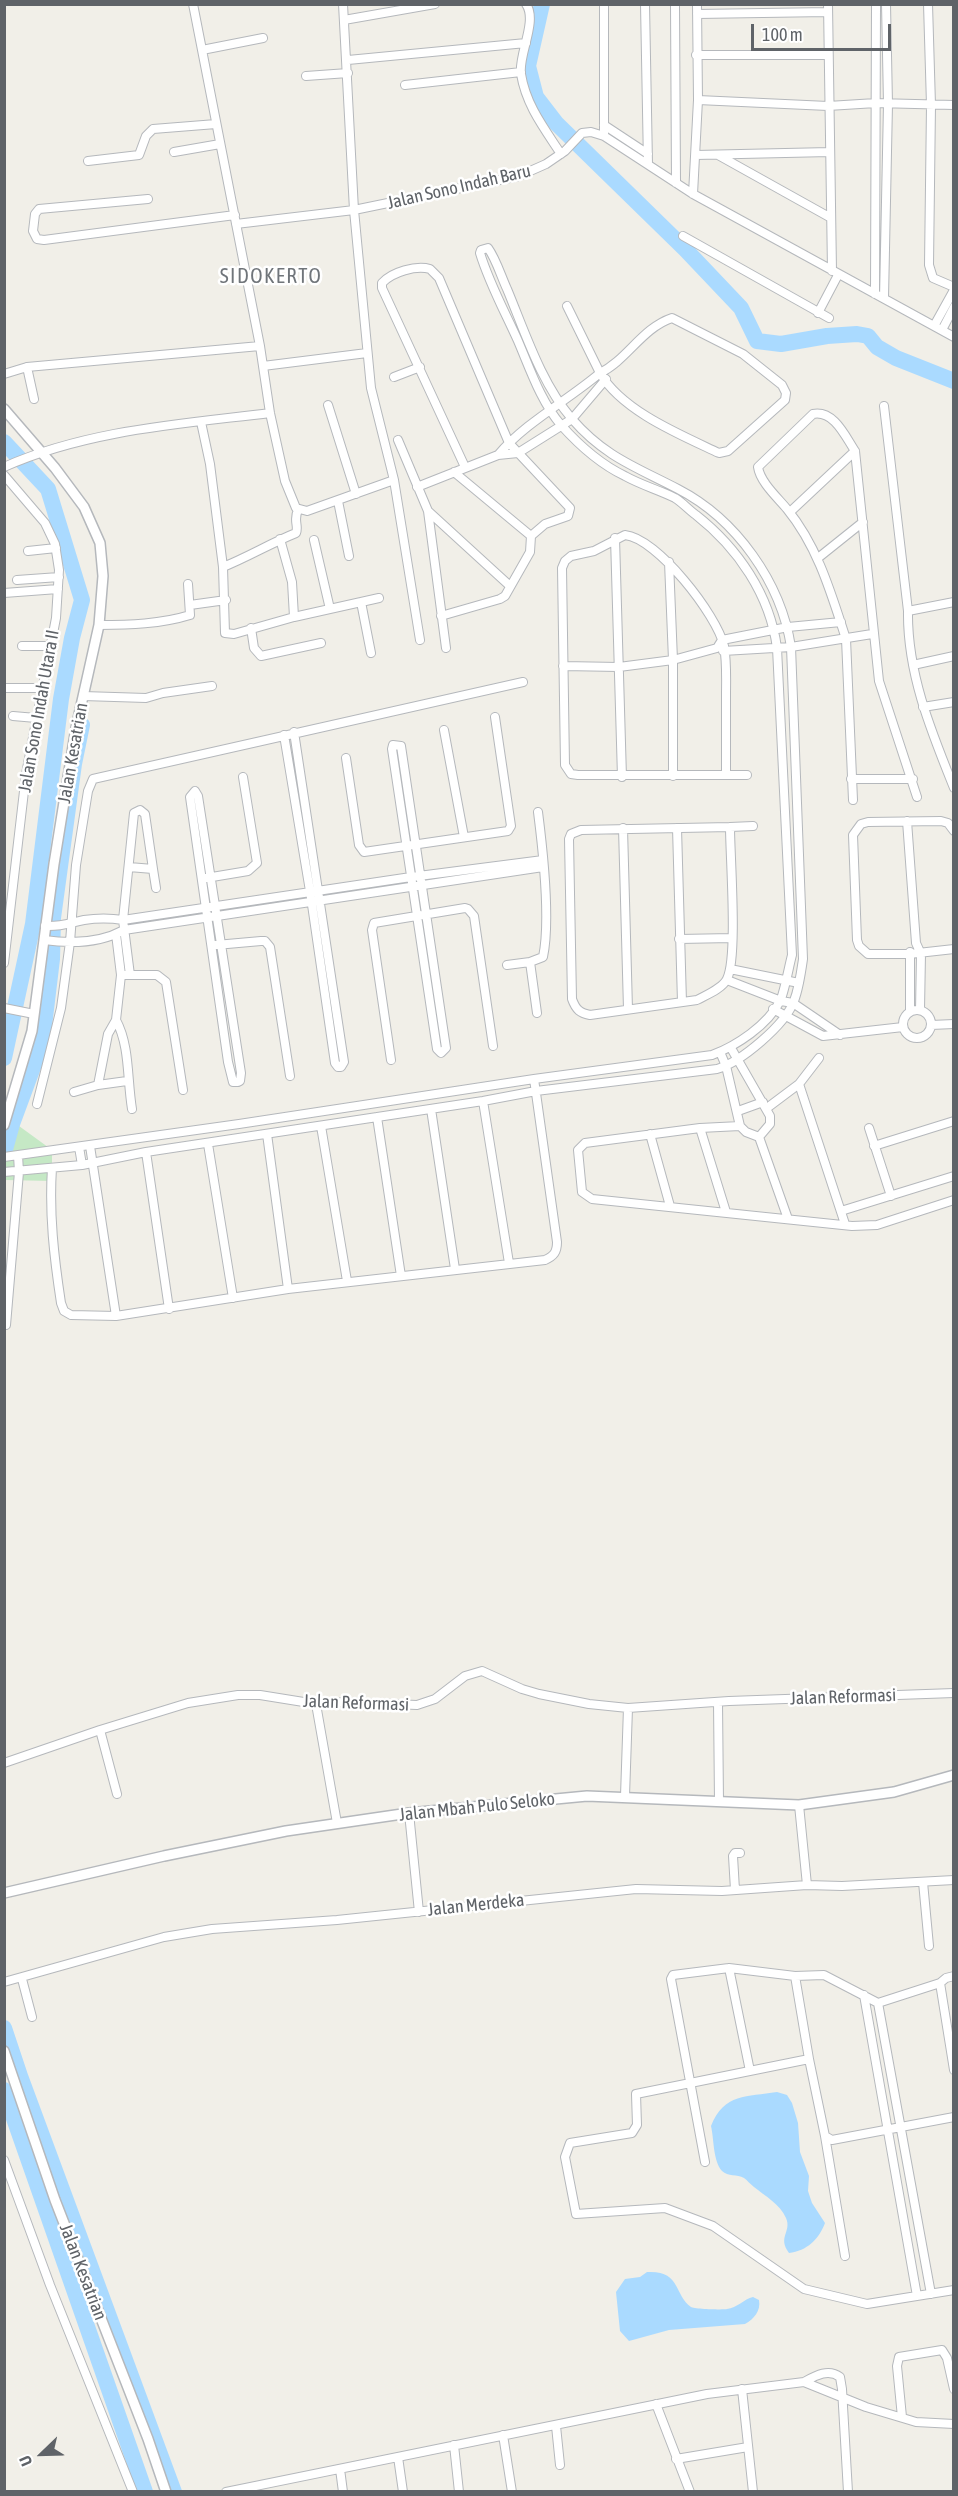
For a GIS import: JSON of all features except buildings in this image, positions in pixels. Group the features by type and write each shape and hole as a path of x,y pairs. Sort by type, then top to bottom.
{"street":[{"path":"193,4 260,346 270,413 291,500 298,510 307,511 394,480"},
{"path":"343,4 348,60 354,210 367,353 374,404 394,480 420,640"},
{"path":"344,20 435,4"},
{"path":"526,4 529,8 530,21 520,72 533,112 563,152"},
{"path":"604,4 604,136 693,194 954,337"},
{"path":"645,4 648,164"},
{"path":"675,4 676,183"},
{"path":"693,194 698,100 697,4"},
{"path":"876,4 876,103 884,298"},
{"path":"875,294 881,236 888,104 885,4"},
{"path":"928,4 931,105 929,265 933,278 954,289 938,328"},
{"path":"697,14 828,8 828,106 835,273 818,313"},
{"path":"202,50 263,38"},
{"path":"348,60 526,43"},
{"path":"696,55 828,55"},
{"path":"306,76 348,72"},
{"path":"405,85 520,72"},
{"path":"698,100 828,106 876,103 954,105"},
{"path":"88,161 139,155 146,136 155,129 216,124"},
{"path":"604,125 648,154"},
{"name":"Jalan Sono Indah Baru","path":"236,224 354,210 519,176 542,167 563,152 578,136 591,132 604,136"},
{"path":"174,152 220,144"},
{"path":"696,155 830,152"},
{"path":"717,154 831,218"},
{"path":"148,199 39,209 34,214 33,233 39,240 50,240 235,215"},
{"path":"683,236 829,318"},
{"path":"6,1172 19,1172 82,1165 146,1152 483,1101 536,1090 644,1079 726,1066 740,1059 770,1033 793,1003 803,959 791,647 782,608 764,573 739,538 720,518 679,489 628,466 595,442 572,419 549,386 488,248 480,251 481,256 550,410 562,426 588,451 623,476 677,500 713,528 736,554 755,583 775,630 786,802 792,956 781,1001 760,1025 731,1048 720,1052 11,1156 19,1172 6,1325"},
{"path":"441,616 500,599 510,591 510,586 530,552 531,536 546,524 568,516 570,508 509,443 436,273 425,268 412,269 388,277 381,284 465,467"},
{"path":"498,456 509,443 603,371 641,337 672,318 743,354 782,385 786,393 785,400 728,451 719,453 645,415 605,382 603,371 567,306"},
{"path":"938,328 954,308"},
{"path":"515,334 524,330"},
{"path":"4,374 27,367 260,346"},
{"path":"263,366 367,353"},
{"path":"27,367 33,399"},
{"path":"394,377 420,367"},
{"path":"417,487 465,467 498,456 518,453 572,419 605,382"},
{"path":"328,405 356,494"},
{"path":"884,406 913,665 923,707 954,788"},
{"name":"Jalan Kesatrian","path":"4,409 41,451 84,507 100,543 103,576 99,625 76,728 46,940 31,1013 26,1054 4,1125"},
{"path":"5,467 41,451 109,436 270,413"},
{"path":"853,800 846,639 818,558 790,512 761,477 758,467 813,414 827,415 855,451 872,634 882,697 917,797"},
{"path":"201,422 210,464 224,567 225,633 231,634 379,598"},
{"path":"398,440 428,511 446,648"},
{"path":"790,512 855,451"},
{"path":"454,472 531,536"},
{"name":"Jalan Sono Indah Utara II","path":"4,475 40,514 51,534 56,548 59,577 56,618 36,718 20,820 4,963"},
{"path":"338,501 349,556"},
{"path":"224,567 297,532 294,519 298,510"},
{"path":"428,511 510,586"},
{"path":"818,558 863,522"},
{"path":"726,775 725,653 722,640 692,589 669,562 633,536 625,535 615,538 594,551 571,556 562,568 565,765 567,770 578,775 622,777 747,775"},
{"path":"615,538 622,777"},
{"path":"280,539 292,582 294,617"},
{"path":"314,540 330,609"},
{"path":"28,551 56,548"},
{"path":"669,562 673,660 673,776"},
{"path":"17,580 59,577"},
{"path":"99,625 126,625 190,615 188,584"},
{"path":"4,593 58,589"},
{"path":"190,605 225,600"},
{"path":"361,602 371,653"},
{"path":"908,610 954,602"},
{"path":"563,666 619,667 673,660 717,648 722,640 788,627 841,622"},
{"path":"251,628 254,648 261,656 321,643"},
{"path":"717,648 725,653 791,647 872,634"},
{"path":"22,646 50,646"},
{"path":"913,665 954,656"},
{"path":"37,1104 61,1008 72,925 76,865 88,791 93,780 294,732 523,682"},
{"path":"83,696 146,698 163,693 212,686"},
{"path":"4,688 42,688"},
{"path":"923,707 954,702"},
{"path":"13,716 36,718"},
{"path":"346,758 361,849 369,853 510,829 495,717"},
{"path":"444,730 464,837"},
{"path":"294,732 303,819 328,990 335,1063 341,1067 344,1062 328,990"},
{"path":"284,735 303,819"},
{"path":"397,745 401,746 423,885 446,1048 441,1053 437,1049 428,995 407,847 392,749 397,745"},
{"path":"201,879 248,871 257,863 243,777"},
{"path":"396,778 405,777"},
{"path":"851,779 912,779"},
{"path":"201,879 190,796 195,791 198,796 216,915 216,945 223,1027 232,1082 238,1082 241,1073 216,945 205,908 201,879"},
{"path":"786,802 798,801"},
{"path":"130,975 123,920 134,813 140,810 145,814 156,888"},
{"path":"507,965 540,960 544,951 543,863 538,812"},
{"path":"907,821 916,943 921,954 920,1010"},
{"path":"954,831 948,823 941,821 907,821 861,824 855,828 853,835 859,946 868,954 921,954 954,949"},
{"path":"730,827 733,956 727,980 710,994 697,1000 590,1015 581,1013 575,1007 572,988 569,839 571,834 581,830 623,828 753,826"},
{"path":"623,828 628,1009"},
{"path":"677,828 682,1002"},
{"path":"47,926 63,927 82,921 123,920 411,877 543,863"},
{"path":"46,940 70,942 107,939 124,930 413,887 543,863"},
{"path":"129,867 153,869"},
{"path":"391,1060 372,930 374,923 465,908 474,916 493,1046"},
{"path":"98,1086 108,1034 116,1020 121,975 116,934"},
{"path":"680,939 732,938"},
{"path":"216,945 261,940 270,947 290,1076"},
{"path":"910,1011 909,954 916,943"},
{"path":"530,962 537,1013"},
{"path":"730,969 784,982 799,983"},
{"path":"121,975 157,975 166,982 183,1090"},
{"path":"727,980 781,1001 793,1003 840,1035"},
{"path":"428,995 438,994"},
{"path":"7,1008 31,1013"},
{"path":"773,1009 823,1036 903,1027"},
{"path":"920,1010 926,1012 932,1025 928,1033 914,1038 907,1034 903,1027 905,1015 910,1011 920,1010"},
{"path":"116,1020 124,1034 127,1081 132,1109"},
{"path":"932,1025 954,1024"},
{"path":"223,1027 232,1026"},
{"path":"731,1048 740,1059 765,1105 770,1124 759,1137"},
{"path":"720,1052 726,1066 741,1126 746,1132 759,1137 788,1219"},
{"path":"738,1111 765,1105 799,1084 819,1058"},
{"path":"643,1065 644,1079"},
{"path":"576,1074 578,1086"},
{"path":"52,1168 50,1210 52,1240 61,1303 64,1311 70,1315 116,1316 288,1288 545,1260 552,1257 557,1250 534,1078"},
{"path":"74,1092 127,1081"},
{"path":"519,1081 521,1093"},
{"path":"799,1084 845,1224"},
{"path":"483,1101 509,1263"},
{"path":"356,1106 358,1120"},
{"path":"341,1108 344,1122"},
{"path":"430,1109 455,1269"},
{"path":"377,1117 401,1276"},
{"path":"874,1146 954,1121"},
{"path":"239,1124 242,1137"},
{"path":"230,1125 233,1139"},
{"path":"321,1126 347,1281"},
{"path":"741,1126 700,1128 590,1141 580,1146 578,1150 582,1192 592,1198 852,1226 877,1224 954,1200"},
{"path":"700,1128 726,1212"},
{"path":"869,1128 891,1196"},
{"path":"267,1134 288,1288"},
{"path":"650,1134 670,1206"},
{"path":"208,1144 233,1298"},
{"path":"90,1146 116,1316"},
{"path":"79,1147 82,1165"},
{"path":"146,1152 169,1309"},
{"path":"841,1211 954,1176"},
{"name":"Jalan Reformasi","path":"4,1763 188,1703 238,1695 260,1695 316,1704 345,1702 417,1705 435,1700 465,1676 482,1671 539,1694 589,1704 628,1708 848,1695 954,1693"},
{"path":"718,1702 719,1802"},
{"path":"316,1704 338,1823"},
{"path":"625,1796 628,1708"},
{"path":"100,1730 117,1794"},
{"name":"Jalan Mbah Pulo Seloko","path":"4,1893 164,1856 338,1823 409,1813 587,1796 799,1805 894,1792 954,1775"},
{"path":"799,1805 807,1885"},
{"path":"409,1813 418,1912"},
{"path":"735,1890 733,1856 735,1853 740,1853"},
{"name":"Jalan Merdeka","path":"4,1982 22,1979 180,1934 636,1889 735,1890 954,1880"},
{"path":"923,1882 929,1946"},
{"path":"729,1968 750,2071"},
{"path":"705,2162 671,1979 673,1975 729,1968 795,1976 801,1974 824,1976 878,2002 940,1983 954,1976"},
{"path":"795,1976 845,2256"},
{"path":"22,1979 32,2017"},
{"path":"940,1983 954,2070"},
{"path":"864,1995 917,2296"},
{"path":"878,2002 931,2294"},
{"name":"Jalan Kesatrian","path":"4,2051 55,2200 148,2439 166,2492"},
{"path":"808,2059 636,2094 637,2125 632,2133 570,2143 565,2157 576,2214 665,2208 713,2226 804,2289 867,2304 954,2290"},
{"path":"825,2136 832,2140 954,2117"},
{"path":"4,2160 50,2285 134,2492"},
{"path":"902,2417 897,2366 899,2357 942,2350 947,2358 954,2389"},
{"path":"226,2492 253,2484 340,2469 656,2404 742,2389 804,2382 827,2372 837,2374 843,2389 848,2492"},
{"path":"804,2382 843,2398 916,2422 954,2424"},
{"path":"742,2389 753,2492"},
{"path":"656,2404 690,2492"},
{"path":"556,2426 560,2464"},
{"path":"503,2435 512,2492"},
{"path":"454,2445 459,2492"},
{"path":"676,2459 748,2447"},
{"path":"398,2457 403,2492"},
{"path":"340,2469 343,2492"}],"green space":[{"path":"8,1118 52,1150 52,1181 5,1180 4,1129"}],"water":[{"path":"777,2092 787,2095 792,2103 798,2123 800,2152 809,2176 808,2191 812,2203 825,2223 812,2243 801,2250 789,2253 784,2243 787,2223 783,2213 776,2204 744,2178 722,2171 715,2156 711,2126 716,2115 730,2102 746,2096"},
{"path":"647,2272 666,2275 691,2307 727,2309 753,2297 759,2300 758,2311 745,2324 669,2330 629,2341 620,2331 616,2292 625,2279 640,2277"}],"waterway":[{"path":"542,4 528,66 536,97 556,123 685,249 741,308 757,341 781,344 827,336 857,334 868,336 877,347 896,358 954,381"},
{"path":"4,442 48,489 82,600 72,638 61,699 33,924 4,1058"},
{"path":"4,1153 12,1124 42,1043 52,959 53,918 74,764 82,725"},
{"path":"4,2028 174,2492"},
{"path":"4,2090 145,2492"}],"district":[{"name":"SIDOKERTO","path":"271,276"}]}
